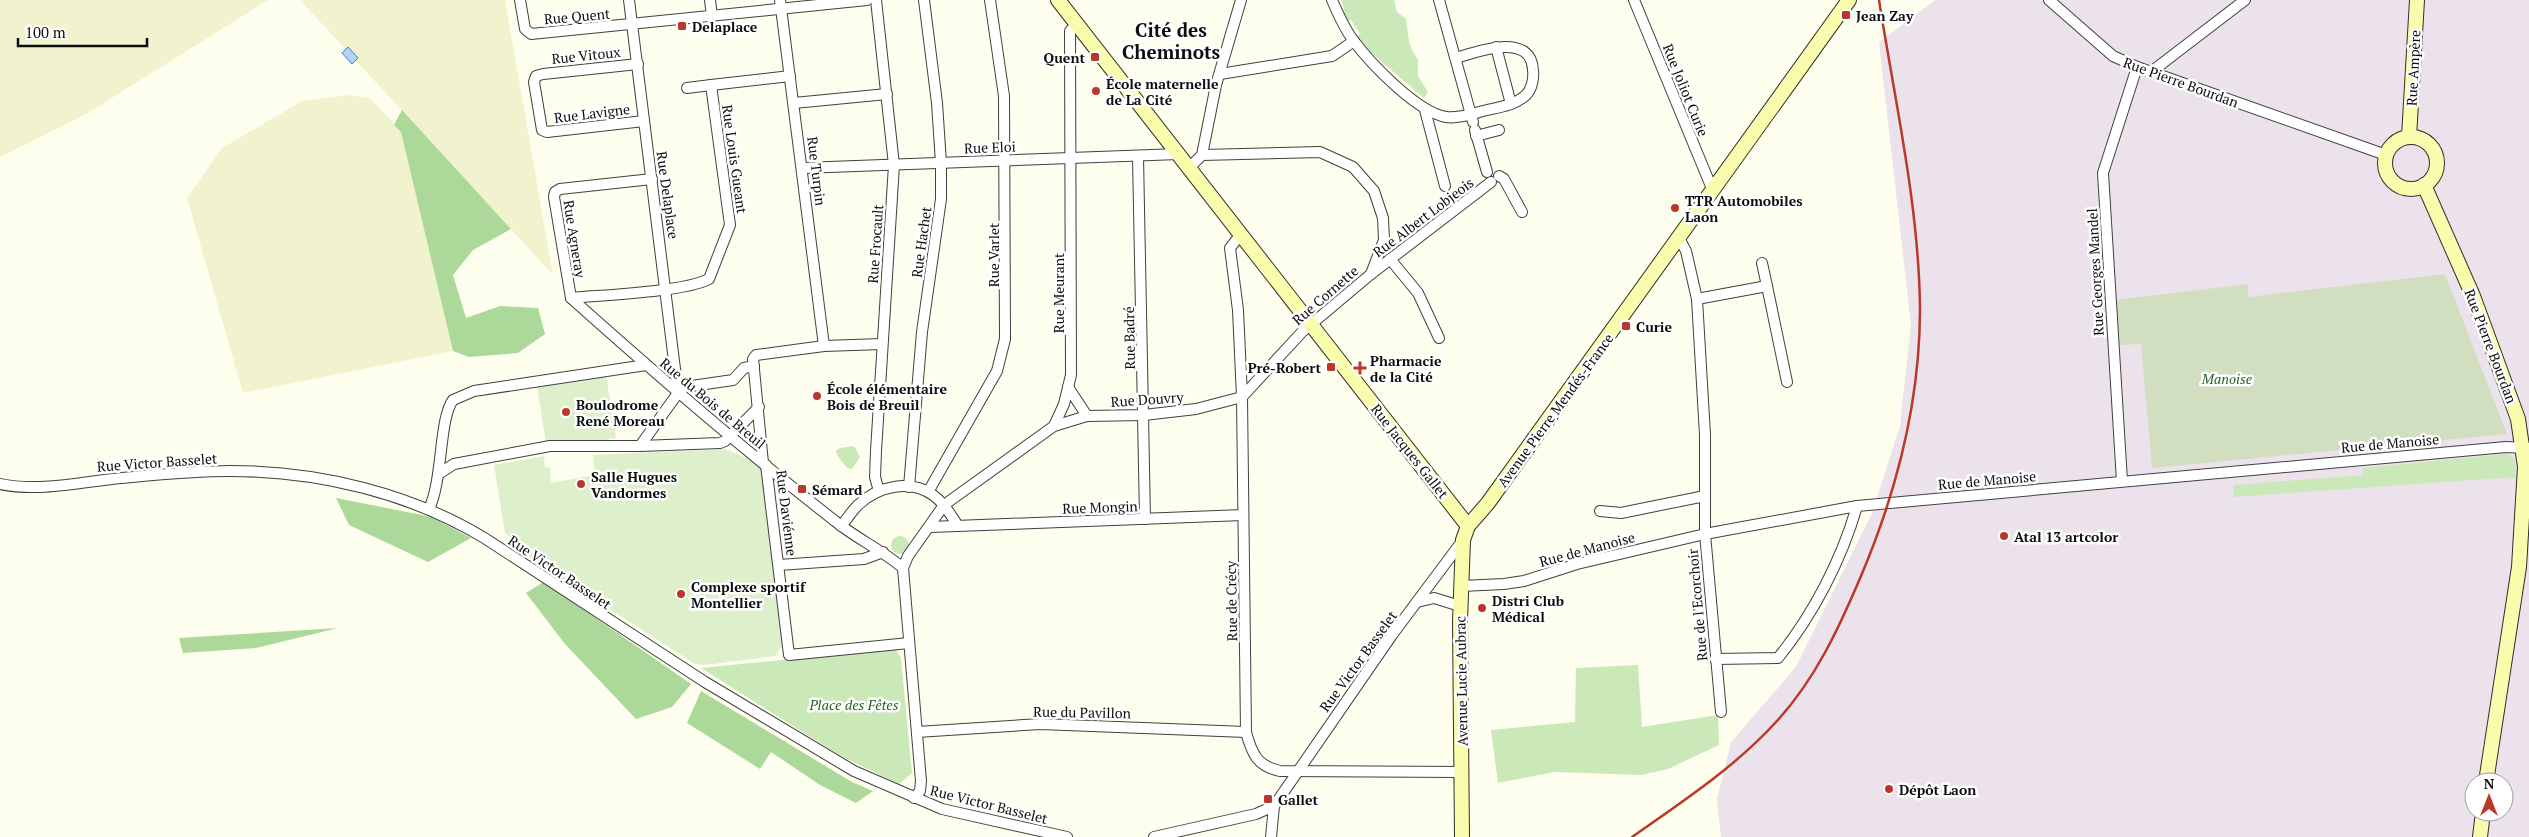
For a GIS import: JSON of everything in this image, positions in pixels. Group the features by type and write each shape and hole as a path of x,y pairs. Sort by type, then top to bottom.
{"main road":[{"name":"Rue Jacques Gallet","path":"1058,0 1468,526"},
{"name":"Avenue Pierre Mendés-France","path":"1468,526 1488,504 1849,0"},
{"name":"Rue Ampère","path":"2409,137 2417,0"},
{"path":"2409,137 2426,142 2437,158 2434,175 2424,185 2409,189 2395,183 2386,171 2386,156 2396,141 2409,137"},
{"name":"Rue Pierre Bourdan","path":"2424,185 2472,296 2518,418 2526,448 2526,482 2518,566 2487,772"},
{"name":"Avenue Lucie Aubrac","path":"1462,837 1460,606 1463,540 1468,526"},
{"path":"2483,822 2483,835"}],"street":[{"name":"Rue Quent","path":"520,0 525,29 528,33 632,25 712,16 780,4 867,0"},
{"name":"Rue Delaplace","path":"629,0 678,393"},
{"path":"710,0 712,16"},
{"name":"Rue Frocault","path":"876,0 894,165 875,472 879,491"},
{"name":"Rue Hachet","path":"909,487 922,332 940,210 941,163 937,103 924,0"},
{"name":"Rue Varlet","path":"928,492 996,371 1004,350 1007,315 1004,96 990,0"},
{"path":"1189,168 1202,155 1220,74 1241,0"},
{"path":"1332,0 1339,17 1354,41 1386,75 1425,110 1474,125 1499,130"},
{"name":"Rue Albert Lobjeois","path":"1439,0 1474,125 1492,177"},
{"name":"Rue Joliot Curie","path":"1634,0 1713,191"},
{"name":"Rue Pierre Bourdan","path":"2049,0 2113,56 2137,67 2386,156"},
{"path":"2152,72 2244,0"},
{"name":"Rue Turpin","path":"780,4 824,346"},
{"name":"Rue Meurant","path":"1054,426 1064,404 1071,375 1072,158 1070,30 1077,24"},
{"path":"1220,74 1332,56 1354,41"},
{"path":"1496,47 1511,104"},
{"path":"1456,58 1496,47 1510,47 1520,50 1533,66 1533,77 1528,92 1474,125"},
{"name":"Rue Vitoux","path":"544,131 534,82 536,76 638,64"},
{"name":"Rue Georges Mandel","path":"2122,481 2103,173 2137,67"},
{"path":"687,88 790,76"},
{"name":"Rue Louis Gueant","path":"666,288 709,279 728,232 729,215 711,85"},
{"path":"794,103 886,94"},
{"path":"1425,110 1445,186"},
{"name":"Rue Lavigne","path":"544,131 550,133 644,121"},
{"name":"Rue Cornette","path":"1202,155 1320,152 1353,167 1365,179 1378,200 1383,218 1384,240 1371,274 1311,324 1242,397"},
{"name":"Rue Eloi","path":"802,168 1179,154"},
{"name":"Rue Badré","path":"1138,156 1145,519"},
{"name":"Rue Albert Lobjeois","path":"1371,274 1492,177 1504,179 1522,212"},
{"name":"Rue Agneray","path":"571,298 554,197 555,192 560,189 652,179"},
{"name":"Rue de Crécy","path":"1241,234 1230,248 1238,310 1242,397 1246,732 1252,753 1262,766 1280,771 1462,772"},
{"name":"Rue de l'Ecorchoir","path":"1679,238 1686,251 1697,300 1705,435 1705,534 1721,712"},
{"path":"1384,240 1418,293 1439,338"},
{"path":"1762,263 1786,382"},
{"path":"1697,300 1766,286"},
{"path":"571,298 666,288"},
{"name":"Rue du Bois de Breuil","path":"571,298 678,393 730,436 841,526 883,552 903,568"},
{"path":"765,464 753,359 756,355 824,346 882,344"},
{"path":"429,509 440,473 448,410 453,400 460,395 474,391 646,365"},
{"path":"640,446 678,393 685,387 733,380 744,368 754,366"},
{"path":"1068,387 1087,416"},
{"name":"Rue Douvry","path":"1054,426 1087,416 1196,410 1242,397"},
{"path":"440,473 454,464 550,446 640,446 720,443 730,436 759,407"},
{"path":"914,798 922,786 903,568 908,556 944,505 1054,426"},
{"name":"Rue de Manoise","path":"1461,586 1504,584 1524,580 1577,564 1705,534 1857,506 2506,447 2526,448"},
{"name":"Rue Daviénne","path":"765,464 789,655 909,643"},
{"name":"Rue Victor Basselet","path":"0,484 30,487 163,474 253,471 330,481 385,494 454,520 633,636 802,741 854,770 942,809 1067,837"},
{"path":"841,526 858,505 879,491 890,487 909,487 928,492 944,505 958,526"},
{"path":"1600,511 1622,513 1705,496"},
{"path":"1715,659 1778,658 1790,644 1818,596 1843,546 1857,506"},
{"name":"Rue Mongin","path":"930,527 1243,515"},
{"name":"Rue Victor Basselet","path":"1274,806 1295,772 1463,540"},
{"path":"779,565 864,559 883,552"},
{"path":"1417,602 1434,598 1460,606"},
{"name":"Rue du Pavillon","path":"917,732 1040,724 1246,732"},
{"path":"1154,837 1256,814 1274,806 1271,837"}],"shaded area":[{"path":"1935,0 2529,0 2529,837 1721,837 1717,799 1731,742 1796,667 1872,513 1900,426 1911,326 1879,42"}],"green space":[{"path":"0,0 268,0 88,113 0,157"},
{"path":"300,0 505,0 553,275 511,229"},
{"path":"1341,0 1394,0 1397,12 1406,19 1410,45 1418,59 1418,76 1428,92 1424,98 1363,46 1357,38 1360,34 1351,20 1347,21 1342,13 1344,9"},
{"path":"348,95 370,98 401,131 453,351 243,393 187,198 222,148 302,101"},
{"path":"402,110 511,229 473,250 453,275 466,318 500,306 538,308 545,334 518,353 469,357 453,351 401,132 394,125"},
{"name":"Manoise","path":"2445,274 2507,434 2152,468 2141,344 2118,345 2115,300 2248,284 2248,297"},
{"path":"606,375 616,438 608,439 605,445 546,443 537,386"},
{"path":"854,446 860,457 852,469 847,468 836,451 840,448"},
{"name":"Complexe sportif Montellier","path":"725,449 748,459 762,471 783,645 775,656 705,665 695,664 507,543 510,537 505,533 494,465 544,456 545,468 550,467 551,483 595,475 593,455"},
{"path":"2508,454 2515,459 2516,477 2234,497 2233,485 2363,475 2363,468"},
{"path":"336,498 432,517 471,538 428,562 349,525"},
{"path":"900,536 906,539 909,545 906,551 900,554 894,551 891,545 894,539"},
{"path":"544,582 691,684 672,707 636,719 565,644 526,593"},
{"path":"338,628 256,648 183,653 179,638"},
{"name":"Place des Fêtes","path":"895,649 901,658 912,773 899,784 839,755 701,668"},
{"path":"1638,665 1642,727 1718,715 1719,745 1668,769 1641,775 1554,772 1498,783 1491,730 1575,722 1576,668"},
{"path":"701,691 852,782 873,791 856,803 820,785 771,752 760,769 687,723"}],"water":[{"path":"348,47 358,58 352,64 342,53"}],"railway":[{"path":"1632,837 1707,784 1743,754 1776,722 1803,689 1825,653 1853,595 1874,544 1895,479 1904,446 1916,378 1920,309 1919,270 1911,193 1879,0"}],"place":[{"name":"Jean Zay","path":"1846,15"},
{"name":"Delaplace","path":"682,26"},
{"name":"Quent","path":"1095,57"},
{"name":"École maternelle de La Cité","path":"1096,91"},
{"name":"TTR Automobiles Laon","path":"1675,208"},
{"name":"Curie","path":"1626,326"},
{"name":"Pré-Robert","path":"1331,367"},
{"name":"Pharmacie de la Cité","path":"1360,368"},
{"name":"École élémentaire Bois de Breuil","path":"817,396"},
{"name":"Boulodrome René Moreau","path":"566,412"},
{"name":"Salle Hugues Vandormes","path":"581,484"},
{"name":"Sémard","path":"802,489"},
{"name":"Atal 13 artcolor","path":"2004,536"},
{"name":"Complexe sportif Montellier","path":"681,594"},
{"name":"Distri Club Médical","path":"1482,608"},
{"name":"Dépôt Laon","path":"1889,789"},
{"name":"Gallet","path":"1268,799"}],"district":[{"name":"Cité des Cheminots","path":"1171,40"}]}
